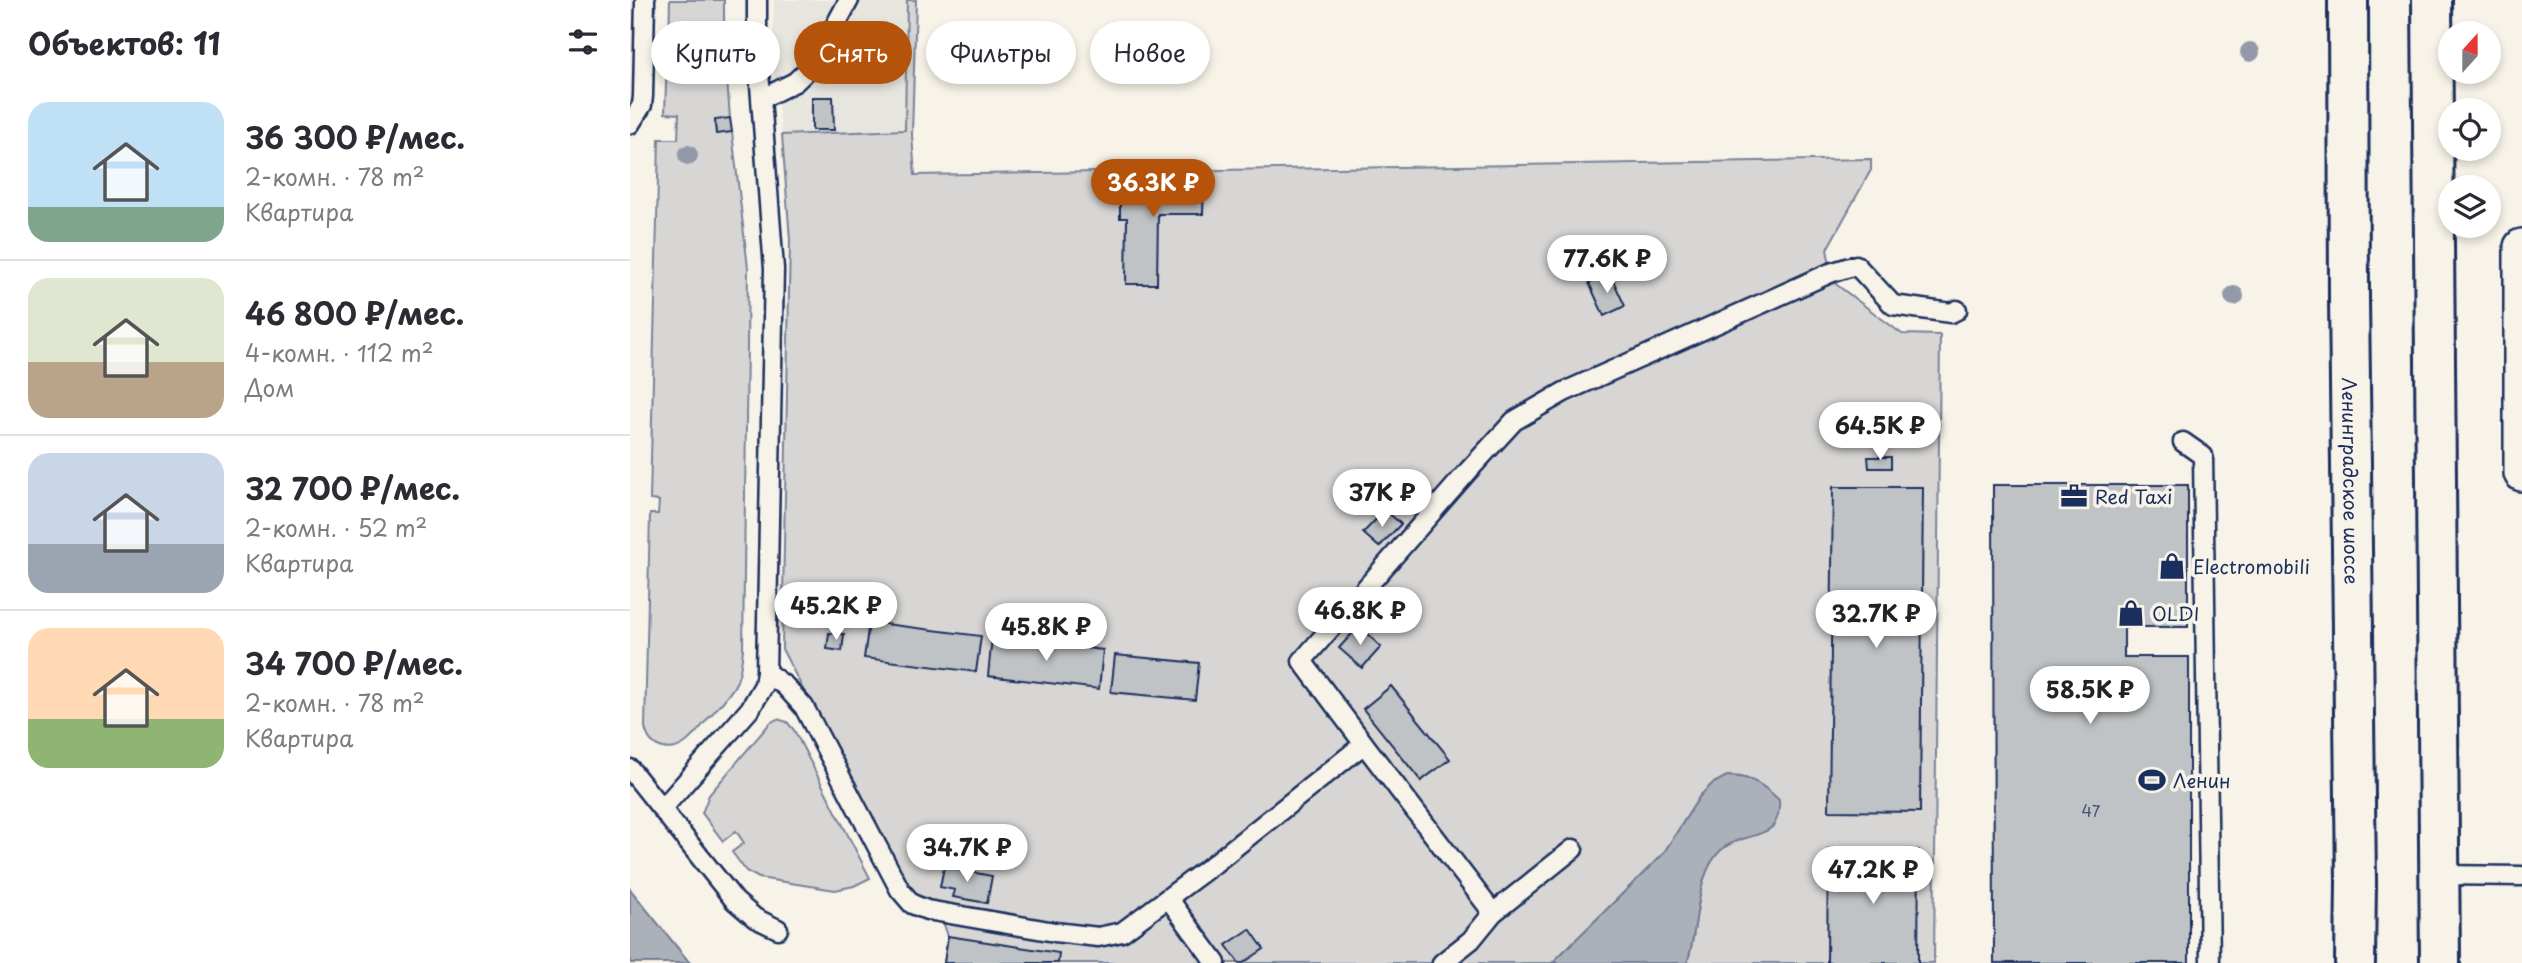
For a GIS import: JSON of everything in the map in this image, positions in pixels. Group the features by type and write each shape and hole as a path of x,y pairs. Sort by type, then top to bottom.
{"main road":[{"name":"Ленинградское шоссе","path":"2348,0 2355,963"},
{"path":"2432,0 2440,963"}],"street":[{"path":"2522,247 2522,473"}],"lane":[{"path":"630,124 642,105 645,0"},
{"path":"662,809 750,709 764,685 766,671 774,269 757,46 757,0"},
{"path":"761,99 795,82 815,63 849,0"},
{"path":"1493,913 1302,662 1514,421 1564,392 1830,273 1856,265 1893,305 1951,313 1956,310"},
{"path":"2183,442 2203,456 2210,963"},
{"path":"766,671 785,686 804,707 900,890 912,904 927,910 1055,932 1098,937 1122,932 1364,744"},
{"path":"630,769 735,901 755,918 778,929"},
{"path":"1442,963 1471,940 1493,913 1573,849"},
{"path":"2440,876 2522,876"},
{"path":"1168,898 1216,963"}],"shaded area":[{"path":"670,0 724,0 724,21 669,21"},
{"path":"774,0 907,0 907,21 794,21 794,84 906,84 905,130 782,135 775,84 780,84 780,21 774,21"},
{"path":"907,0 916,0 912,135 915,175 1871,159 1871,170 1827,249 1833,282 1902,334 1940,335 1934,963 1687,963 1702,887 1712,860 1727,845 1775,825 1746,777 1727,776 1712,784 1700,796 1663,854 1552,963 944,963 948,936 937,905 920,898 905,884 782,649 790,240 782,135 905,130 906,84 912,84 912,21 907,21"},
{"path":"666,84 727,84 730,118 715,121 716,134 732,132 748,268 741,665 735,686 729,695 689,740 668,749 651,741 645,727 650,514 658,514 659,501 650,500 659,139 678,139 679,114 665,113"},
{"path":"777,719 787,722 794,730 870,878 854,886 835,890 759,878 746,871 732,852 744,843 736,831 723,841 702,813 709,795 770,723"},
{"path":"1727,776 1750,780 1767,789 1779,800 1778,814 1768,830 1730,844 1712,861 1702,888 1687,963 1552,963 1663,854 1700,796 1712,784"},
{"path":"630,889 690,963 630,963"}],"building":[{"path":"812,97 833,97 834,130 812,130"},
{"path":"730,118 732,132 716,134 715,120"},
{"path":"1120,179 1204,180 1203,214 1158,214 1157,284 1126,284 1127,218 1120,218"},
{"path":"1610,274 1625,306 1604,316 1589,283"},
{"path":"1868,457 1891,457 1891,468 1869,468"},
{"path":"1993,485 2188,485 2188,627 2124,627 2124,657 2189,657 2189,963 1994,963"},
{"path":"1833,487 1923,487 1920,812 1829,811"},
{"path":"1385,510 1401,524 1379,547 1363,533"},
{"path":"869,622 981,636 976,672 864,658"},
{"path":"1359,626 1381,647 1362,668 1339,648"},
{"path":"829,633 844,634 842,651 827,649"},
{"path":"992,637 1103,650 1099,689 988,676"},
{"path":"1115,655 1199,663 1195,700 1111,692"},
{"path":"1391,686 1450,759 1421,781 1363,709"},
{"path":"1828,849 1919,850 1918,963 1827,963"},
{"path":"944,867 992,876 987,903 953,897 955,890 940,887"},
{"path":"1250,929 1264,949 1239,963 1226,945"},
{"path":"948,936 1059,953 1058,963 944,963"}],"place":[{"name":"Red Taxi","path":"2074,496"},
{"name":"Electromobili","path":"2172,566"},
{"name":"OLDI","path":"2131,613"},
{"name":"Ленин","path":"2152,780"}]}
